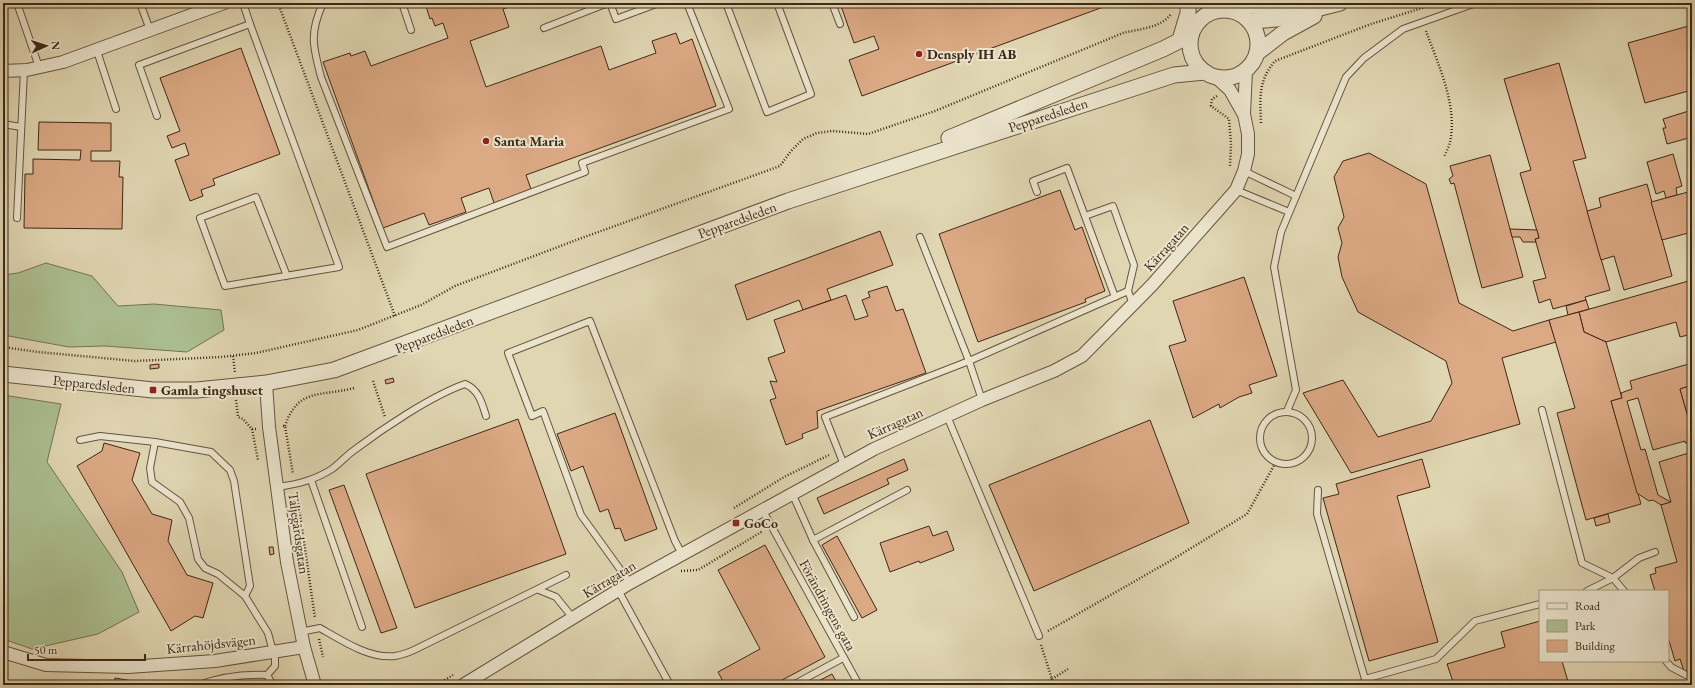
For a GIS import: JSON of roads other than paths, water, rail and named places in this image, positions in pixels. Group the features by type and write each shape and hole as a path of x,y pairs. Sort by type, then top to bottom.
{"street":[{"path":"3,71 24,70 63,62 97,51 224,3"},
{"path":"1188,3 1185,37 1190,45 1192,56 1197,65 1210,75 1227,78 1237,76 1246,70 1253,63 1257,53 1258,36 1245,13 1233,3"},
{"path":"1185,37 1196,24 1203,10 1213,11 1224,9 1271,20 1335,5"},
{"path":"1245,13 1254,6 1335,5"},
{"path":"1257,53 1283,33 1335,5"},
{"name":"Pepparedsleden","path":"846,181 1163,49 1185,37"},
{"name":"Kärragatan","path":"463,685 481,680 573,618 630,582 874,449 982,400 1054,371 1082,356 1133,304 1236,190 1244,171 1248,154 1248,134 1244,114 1246,70"},
{"name":"Pepparedsleden","path":"3,374 153,390 197,390 266,383 334,370 650,252 846,181 1174,75 1210,75"},
{"name":"Kärragatan","path":"1210,75 1230,90 1244,114"},
{"name":"Taljegårdsgatan","path":"266,383 269,427 287,562 300,632 315,685"},
{"name":"Kärrahöjdsvägen","path":"3,652 46,665 120,667 215,661 304,646"}],"lane":[{"path":"17,3 39,67"},
{"path":"140,3 150,30"},
{"path":"243,3 339,267 287,276 225,286 200,218 256,197 287,276"},
{"path":"323,3 314,22 314,50 321,77 387,248 585,172 582,163 729,109 687,3"},
{"path":"402,3 411,30"},
{"path":"544,28 609,3 616,19 659,3"},
{"path":"726,3 767,112 811,94 778,3"},
{"path":"832,3 840,24"},
{"path":"1287,411 1296,390 1274,267 1280,232 1346,77 1364,58 1403,29 1476,3"},
{"path":"157,116 139,65 250,24"},
{"path":"97,51 116,110"},
{"path":"17,218 24,70"},
{"path":"3,124 21,127"},
{"path":"1037,192 1033,181 1067,168 1115,297"},
{"path":"1244,171 1296,196"},
{"path":"1236,190 1289,212"},
{"path":"1085,216 1113,206 1134,265 1128,291 1133,304"},
{"path":"920,237 982,400"},
{"path":"844,465 825,417 968,361 1128,291"},
{"path":"630,582 581,515 544,411 532,416 508,353 590,321 675,541 682,554"},
{"path":"278,486 311,480 332,469 353,451 388,427 451,389 465,384 474,388 482,401 486,416"},
{"path":"1542,410 1582,563 1614,578 1623,590"},
{"path":"1287,411 1300,416 1305,420 1310,428 1311,445 1307,453 1301,459 1293,463 1284,464 1276,462 1268,457 1263,451 1260,443 1260,434 1262,426 1267,419 1273,415 1287,411"},
{"path":"947,416 1039,636"},
{"path":"80,440 100,436 155,442 211,452 230,470 234,481 250,586 245,596"},
{"path":"155,442 150,468 152,482 180,502 189,518 198,559 205,568 218,574 245,596 268,633 274,652 275,666 267,675"},
{"path":"311,480 362,627"},
{"path":"813,540 907,490"},
{"path":"1318,490 1317,514 1365,682 1436,659 1474,621 1539,604"},
{"path":"792,493 813,540 854,617"},
{"name":"Förändringens gata","path":"762,509 858,685"},
{"path":"1589,590 1614,578 1639,558 1655,552"},
{"path":"300,632 320,628 344,642 379,656 396,656 416,649 539,590 566,575"},
{"path":"539,590 556,597 573,618"},
{"path":"618,590 670,685"},
{"path":"793,685 843,658"},
{"path":"1667,662 1671,667 1692,678"},
{"path":"199,685 215,679 246,674 267,675"},
{"path":"267,675 273,685"}],"place":[{"name":"Densply IH AB","path":"919,54"},
{"name":"Santa Maria","path":"486,141"},
{"name":"Gamla tingshuset","path":"153,390"},
{"name":"GoCo","path":"736,523"}]}
